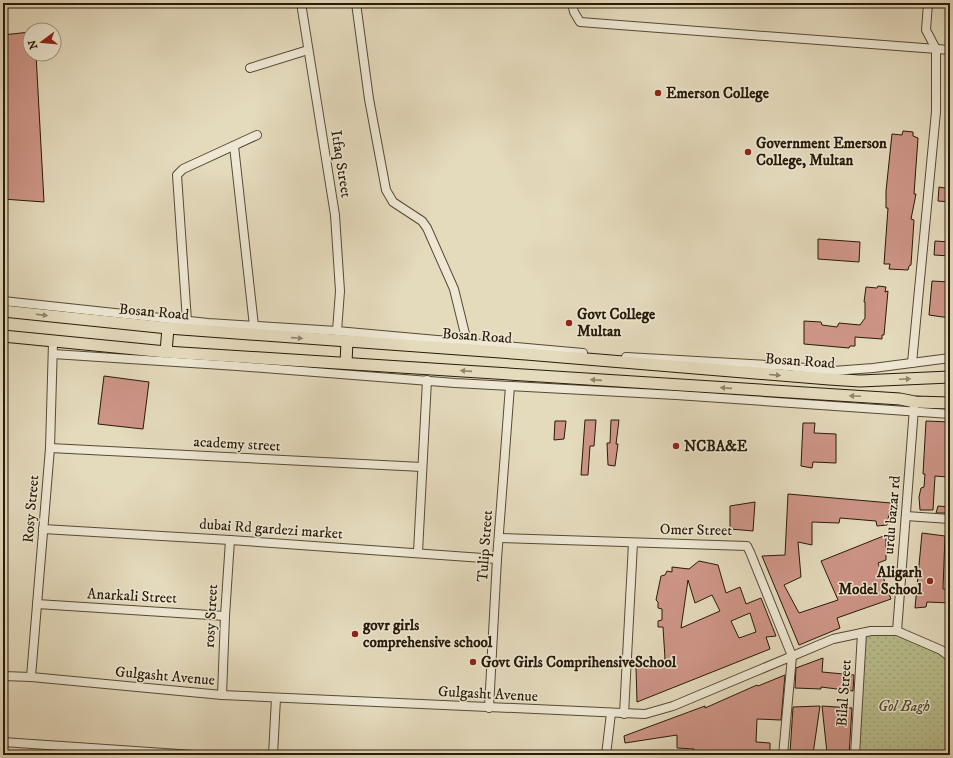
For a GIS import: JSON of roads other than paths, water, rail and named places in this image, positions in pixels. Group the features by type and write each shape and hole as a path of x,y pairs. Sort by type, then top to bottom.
{"main road":[{"name":"Bosan Road","path":"3,311 168,328 844,380 860,381 950,377"},
{"path":"166,352 168,328"},
{"path":"3,336 166,352 900,399 914,407 950,403"},
{"path":"346,363 347,341"}],"street":[{"name":"Itfaq Street","path":"301,3 336,215 340,292 337,331"},
{"path":"356,3 369,99 386,190 393,202 422,221 427,228 454,289 467,342"},
{"path":"572,3 574,12 580,22 950,50"},
{"path":"912,363 936,112 936,49 926,30 928,3"},
{"path":"250,68 308,50"},
{"path":"187,321 177,175 183,170 257,135"},
{"path":"234,146 254,326"},
{"path":"3,301 187,321 337,331 610,356 786,366 833,371 873,368 950,358"},
{"name":"Rosy Street","path":"31,677 50,448 53,342"},
{"path":"53,354 510,386 914,407 950,414"},
{"path":"418,552 427,380"},
{"name":"Tulip Street","path":"489,708 497,559 510,386"},
{"name":"urdu bazar rd","path":"897,631 914,407"},
{"name":"academy street","path":"50,448 422,468"},
{"path":"906,516 950,519"},
{"name":"dubai Rd gardezi market","path":"43,529 418,552 497,559"},
{"name":"Omer Street","path":"499,538 747,546 792,656 784,755"},
{"name":"rosy Street","path":"222,695 230,540"},
{"path":"624,714 633,543"},
{"name":"Anarkali Street","path":"37,604 225,616"},
{"name":"Gulgasht Avenue","path":"3,676 31,677 222,695 644,714 673,706 833,639 871,631 897,631 941,650 950,657"},
{"name":"Bilal Street","path":"855,755 862,633"},
{"path":"273,755 276,698"},
{"path":"606,755 611,713"},
{"path":"3,742 194,755"}],"place":[{"name":"Emerson College","path":"658,93"},
{"name":"Government Emerson College, Multan","path":"748,152"},
{"name":"Govt College Multan","path":"569,323"},
{"name":"NCBA&E","path":"676,446"},
{"name":"Aligarh Model School","path":"930,581"},
{"name":"govr girls comprehensive school","path":"355,634"},
{"name":"Govt Girls ComprihensiveSchool","path":"473,662"}],"park label":[{"name":"Gol Bagh","path":"904,706"}]}
